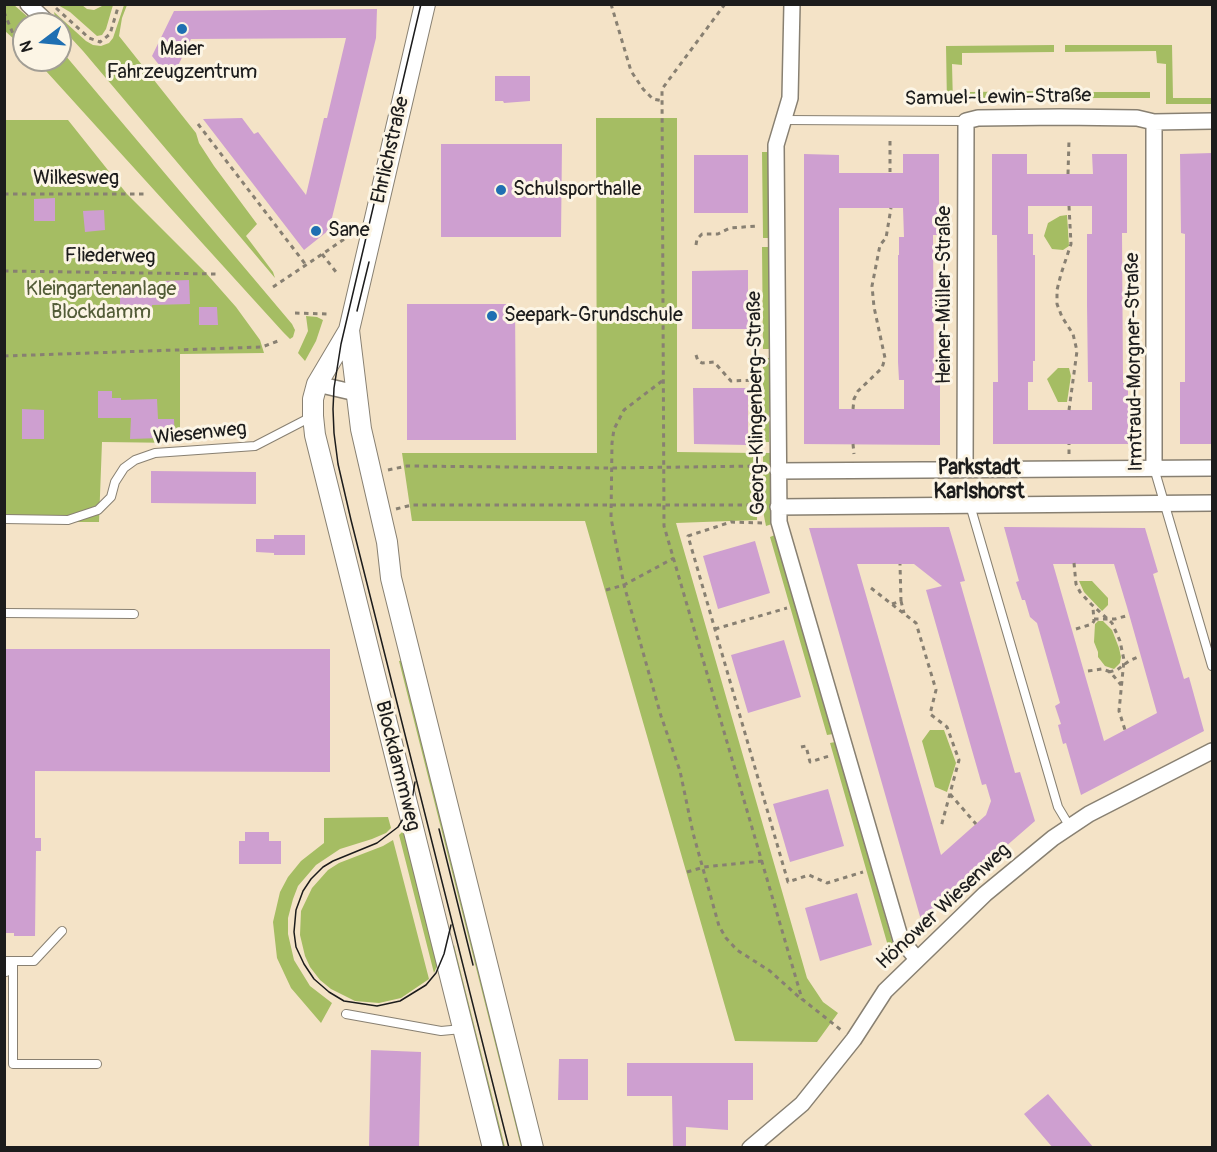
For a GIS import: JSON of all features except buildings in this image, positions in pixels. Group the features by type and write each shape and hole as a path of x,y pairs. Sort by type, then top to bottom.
{"street":[{"name":"Ehrlichstraße","path":"349,330 425,4"},
{"name":"Georg-Klingenberg-Straße","path":"792,4 790,98 776,145 779,522 898,932 901,940 917,959"},
{"name":"Samuel-Lewin-Straße","path":"966,121 978,118 1137,118 1154,122 1212,121"},
{"name":"Heiner-Müller-Straße","path":"965,469 966,121"},
{"name":"Irmtraud-Morgner-Straße","path":"1154,122 1154,468"},
{"name":"Blockdammweg","path":"349,330 317,384 313,399 315,435 493,1148"},
{"name":"Blockdammweg","path":"349,330 362,429 387,542 391,578 533,1148"},
{"path":"317,384 356,393"},
{"path":"778,471 1212,468"},
{"path":"778,507 1212,503"},
{"name":"Hönower Wiesenweg","path":"750,1148 802,1104 854,1039 885,991 985,894 1053,838 1099,808 1212,751"}],"lane":[{"name":"Samuel-Lewin-Straße","path":"783,120 966,121"},
{"name":"Wiesenweg","path":"4,519 68,520 98,510 111,497 115,482 124,468 135,460 155,453 255,446 313,416"},
{"name":"Irmtraud-Morgner-Straße","path":"1154,468 1212,666"},
{"path":"970,505 1058,807 1070,827"},
{"path":"4,613 134,614"},
{"path":"4,972 6,972 6,962 34,961 62,931"},
{"path":"13,961 13,1064 97,1064"},
{"path":"346,1014 441,1031 463,1029"}],"path":[{"path":"31,7 57,8 89,38 100,42 110,34 118,4"},
{"path":"611,4 631,71 653,99 663,101"},
{"path":"725,4 662,89 664,526 802,999"},
{"path":"4,12 12,31"},
{"path":"198,124 306,265"},
{"path":"1068,174 1069,140"},
{"path":"890,141 890,172"},
{"name":"Wilkesweg","path":"4,194 147,194"},
{"path":"1069,206 1071,244 1057,290 1057,304 1073,334 1077,351 1069,410"},
{"path":"854,409 854,399 858,391 882,368 885,358 872,286 880,245 886,238 891,208"},
{"path":"696,245 697,239 702,234 718,234 730,228 757,226"},
{"path":"273,287 346,238"},
{"path":"322,254 336,272"},
{"name":"Fliederweg","path":"4,272 216,274"},
{"path":"296,313 328,314"},
{"path":"4,356 262,347 278,341"},
{"path":"696,355 698,361 702,363 714,362 721,367 731,381 758,380"},
{"path":"662,381 624,410 618,420 612,443 610,468 611,518 624,585 660,716 680,771 712,906 719,926 737,950 770,971 854,1039"},
{"path":"853,444 854,454"},
{"path":"1069,444 1069,454"},
{"path":"386,470 406,466 610,468 760,466"},
{"path":"394,510 412,505 760,505"},
{"path":"762,523 731,522 688,536 788,882 809,875 827,883 863,872"},
{"path":"606,590 624,585 674,558"},
{"path":"900,564 901,601 904,614"},
{"path":"1074,564 1076,584 1092,606 1112,623 1120,641 1123,665 1119,711 1125,730"},
{"path":"871,588 916,623 936,690 930,714 947,727 959,760 941,827"},
{"path":"892,604 901,601"},
{"path":"1076,629 1092,624 1094,619 1092,606"},
{"path":"715,629 787,608"},
{"path":"1094,619 1105,617 1115,619 1126,616"},
{"path":"1109,672 1138,657"},
{"path":"1088,671 1102,669 1109,672 1120,686"},
{"path":"801,747 806,746 810,762 829,756"},
{"path":"950,794 976,825"},
{"path":"687,872 704,867 762,861"}],"green space":[{"path":"4,5 14,5 22,12 12,12 12,37 5,31"},
{"path":"58,5 82,5 94,10 104,5 113,5 106,29 102,35 97,36 70,12"},
{"path":"124,5 127,5 119,36 196,133 199,143 214,166 257,224 246,236 275,278 72,39 72,28 93,45 101,46 109,43 113,38"},
{"path":"1054,45 1054,52 962,53 962,65 952,64 953,104 947,104 946,46"},
{"path":"1065,45 1172,45 1173,98 1212,98 1212,104 1166,104 1166,64 1157,63 1156,51 1065,52"},
{"path":"72,63 295,330 290,339 47,72 72,72"},
{"path":"1054,91 1054,97 970,98 970,92"},
{"path":"1066,92 1150,92 1150,98 1066,98"},
{"path":"596,118 677,118 677,452 756,453 757,520 676,523 807,978 823,1002 838,1013 817,1042 735,1041 585,521 412,521 402,453 597,453"},
{"name":"Kleingartenanlage Blockdamm","path":"5,120 68,120 127,194 206,273 236,307 260,340 264,353 180,354 180,443 102,442 99,522 5,522"},
{"path":"762,152 769,152 769,238 763,238"},
{"path":"1067,215 1069,246 1063,250 1052,249 1044,236 1048,223"},
{"path":"762,247 769,247 769,349 763,349"},
{"path":"306,316 323,320 316,341 305,361 298,353 308,331"},
{"path":"763,358 769,358 769,442 763,442"},
{"path":"1058,368 1069,368 1071,376 1067,402 1058,402 1047,379"},
{"path":"763,453 770,453 772,524 766,526 763,511"},
{"path":"775,535 833,734 827,735 770,537"},
{"path":"1079,581 1092,581 1108,598 1108,605 1102,611 1084,592"},
{"path":"1103,621 1112,630 1119,648 1120,663 1114,669 1105,666 1098,657 1094,642 1095,624"},
{"path":"407,660 529,1147 521,1147 399,661"},
{"path":"930,730 944,730 956,763 947,792 935,787 922,741"},
{"path":"835,742 893,944 888,946 830,743"},
{"path":"388,817 391,828 386,833 340,849 316,865 298,886 293,899 288,918 288,934 294,960 310,986 332,1003 321,1023 291,988 277,958 273,922 280,892 301,861 324,843 324,818"},
{"path":"404,830 437,966 434,973 399,835"},
{"path":"393,840 429,979 401,998 379,1003 355,1001 331,989 310,967 300,935 301,911 312,888 328,870"},
{"path":"454,945 505,1147 498,1147 453,952"}],"tram line":[{"path":"421,4 341,344 334,388 334,433 338,464 351,520 509,1148"},
{"path":"357,311 369,262"},
{"path":"415,782 411,806 398,827 377,843 333,861 311,879 303,891 296,910 294,932 296,947 314,979 329,992 344,1001 377,1006 400,1001 426,985 436,973 444,954 451,925"},
{"path":"439,829 473,965"}],"place":[{"name":"Maier Fahrzeugzentrum","path":"182,29"},
{"name":"Schulsporthalle","path":"501,190"},
{"name":"Sane","path":"316,231"},
{"name":"Seepark-Grundschule","path":"492,316"}],"district":[{"name":"Parkstadt Karlshorst","path":"979,481"}]}
